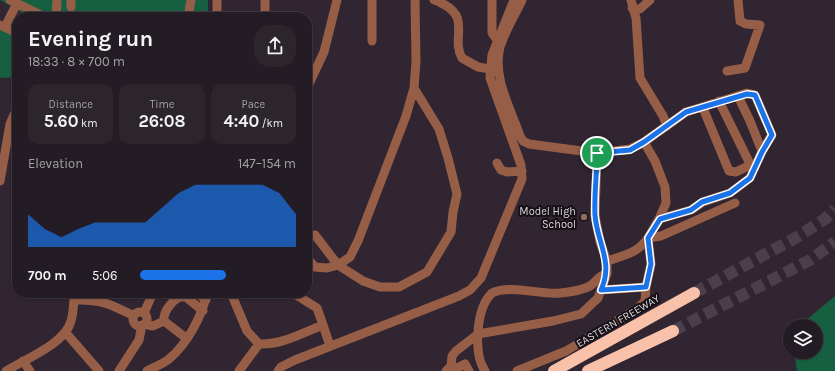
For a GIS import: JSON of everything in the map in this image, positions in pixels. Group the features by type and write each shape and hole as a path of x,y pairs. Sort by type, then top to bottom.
{"highway":[{"name":"EASTERN FREEWAY","path":"554,371 694,293"},
{"path":"588,371 673,331"}],"street":[{"path":"56,12 57,0"},
{"path":"189,12 191,0"},
{"path":"217,0 217,12"},
{"path":"265,0 265,12"},
{"path":"312,77 324,52 337,0"},
{"path":"372,0 372,42"},
{"path":"312,264 315,267 327,268 338,266 350,257 358,241 406,116 414,88 416,0"},
{"path":"434,0 449,7 457,15 459,25 458,45 462,58 478,67 490,69"},
{"path":"492,0 492,33 497,40"},
{"path":"278,371 281,367 295,360 470,290 478,283 522,179 522,171 492,89 490,69 497,40 514,0"},
{"path":"522,0 500,48 498,69 500,81 523,141 534,145 597,153 630,150 644,142 686,112 704,108 719,101 738,96 747,94 755,95 772,133 771,138 752,168 750,178 727,195 702,202 691,210 660,219"},
{"path":"632,4 640,9 650,0"},
{"path":"727,71 745,68 760,25 746,24 740,21 738,0"},
{"path":"12,31 2,26 13,2 30,12"},
{"path":"632,4 636,18 640,78 663,116 667,126"},
{"path":"315,235 338,266 363,281 380,287 399,287 427,272 451,232 457,194 439,129 414,88"},
{"path":"738,96 762,152"},
{"path":"719,101 752,168"},
{"path":"704,108 729,171 736,172 752,168"},
{"path":"0,181 12,119"},
{"path":"607,261 630,254 642,247 660,219 666,203 665,188 656,161 644,142"},
{"path":"446,371 451,366 452,356 456,351 478,334 552,321 581,314 588,310 598,298 607,274 607,261 595,216 597,153"},
{"path":"497,163 501,170 507,172 522,171"},
{"path":"648,238 662,236 735,203"},
{"path":"517,371 566,351 638,308 645,301 646,287 651,264 648,238"},
{"path":"483,371 478,349 478,334 483,309 489,295 494,291 518,290 559,293 582,290 592,284 603,274 607,274"},
{"path":"601,290 646,287"},
{"path":"6,371 52,344 66,333 71,321 75,298"},
{"path":"87,298 106,302 134,316"},
{"path":"144,313 151,298"},
{"path":"178,298 163,316 164,321 186,338"},
{"path":"187,298 203,311"},
{"path":"148,371 168,360 178,350 203,311 206,298"},
{"path":"233,298 247,331 259,344 270,345 283,342 323,325"},
{"path":"301,298 317,308 330,346"},
{"path":"134,316 140,312 144,313"},
{"path":"119,371 139,340 143,325 147,319 144,313"},
{"path":"134,316 134,322 143,325 153,326 164,321"},
{"path":"66,333 99,371"},
{"path":"239,371 259,344"},
{"path":"22,361 30,371"},
{"path":"450,371 465,364 469,371"}],"green space":[{"path":"0,0 208,0 208,12 21,12"},
{"path":"0,30 12,30 12,77 0,78"},
{"path":"835,296 835,371 797,371 795,359 823,359 823,319 807,319"}],"tunnel":[{"path":"694,293 797,237 825,219 835,209"},
{"path":"673,331 810,260 835,242"}],"place":[{"name":"Model High School","path":"584,217"}],"route":[{"path":"747,94 755,95 772,133 771,138 762,152 750,178 723,197 707,200 691,210 660,219 648,238 651,252 650,272 646,287 640,288 601,290 607,274 607,261 600,242 595,216 597,153 630,150 644,142 686,112 704,108 719,101 747,94"}]}
